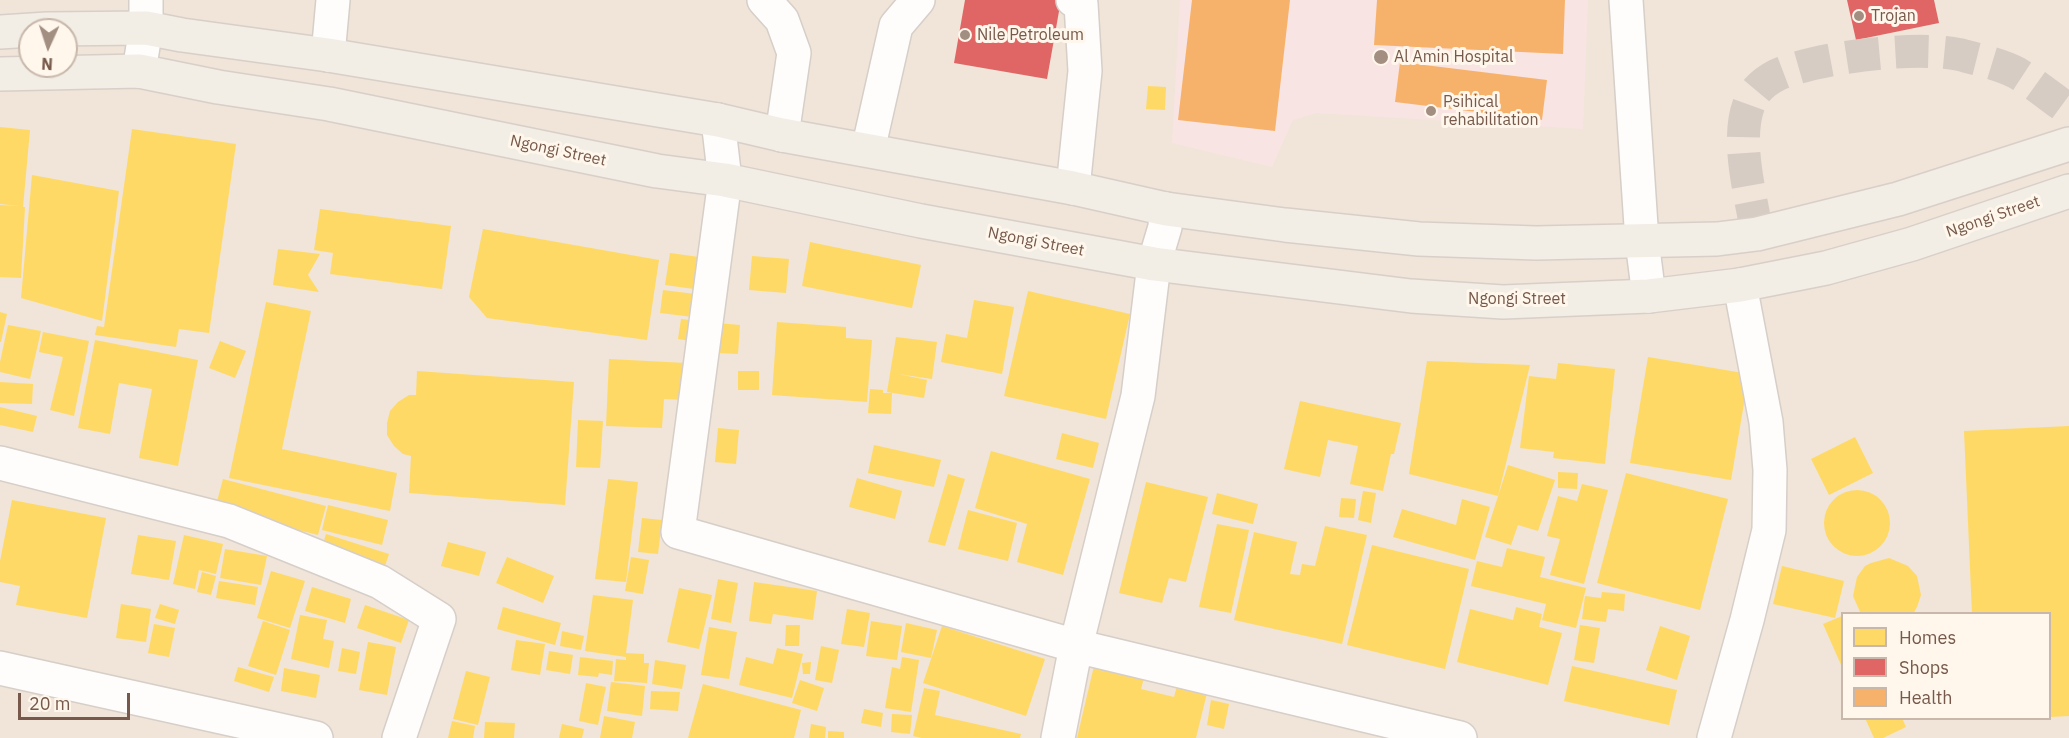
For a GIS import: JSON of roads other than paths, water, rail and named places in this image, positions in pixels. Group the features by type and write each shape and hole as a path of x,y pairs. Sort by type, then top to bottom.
{"main road":[{"path":"0,32 47,29 146,14 182,35 328,55 718,120 782,135 1073,189 1166,210 1419,239 1536,243 1717,239 1757,234 1898,200 2069,144"},
{"name":"Ngongi Street","path":"0,74 139,71 218,87 329,104 657,171 725,180 921,221 1154,264 1411,296 1503,302 1649,296 1740,285 1826,268 1912,244 2069,191"}],"street":[{"path":"328,55 333,0"},
{"path":"764,0 782,20 794,53 782,135"},
{"path":"868,150 896,26 918,0"},
{"path":"1073,0 1081,4 1085,71 1073,189"},
{"path":"1626,0 1642,241 1649,296"},
{"path":"139,71 146,14"},
{"path":"718,120 725,180 678,532 1076,646 1460,738"},
{"path":"1058,738 1076,646 1138,396 1154,264 1165,227 1166,210"},
{"path":"1714,738 1747,620 1768,530 1770,470 1766,423 1740,285"},
{"path":"0,463 229,521 380,582 439,619 399,738"},
{"path":"0,668 316,738"}],"tunnel":[{"path":"1757,234 1745,169 1745,119 1753,95 1764,83 1777,75 1817,63 1870,54 1924,51 1947,53 1985,61 2011,70 2069,110"}],"place":[{"name":"Trojan","path":"1859,16"},
{"name":"Nile Petroleum","path":"965,35"},
{"name":"Al Amin Hospital","path":"1381,57"},
{"name":"Psihical rehabilitation","path":"1431,111"}]}
